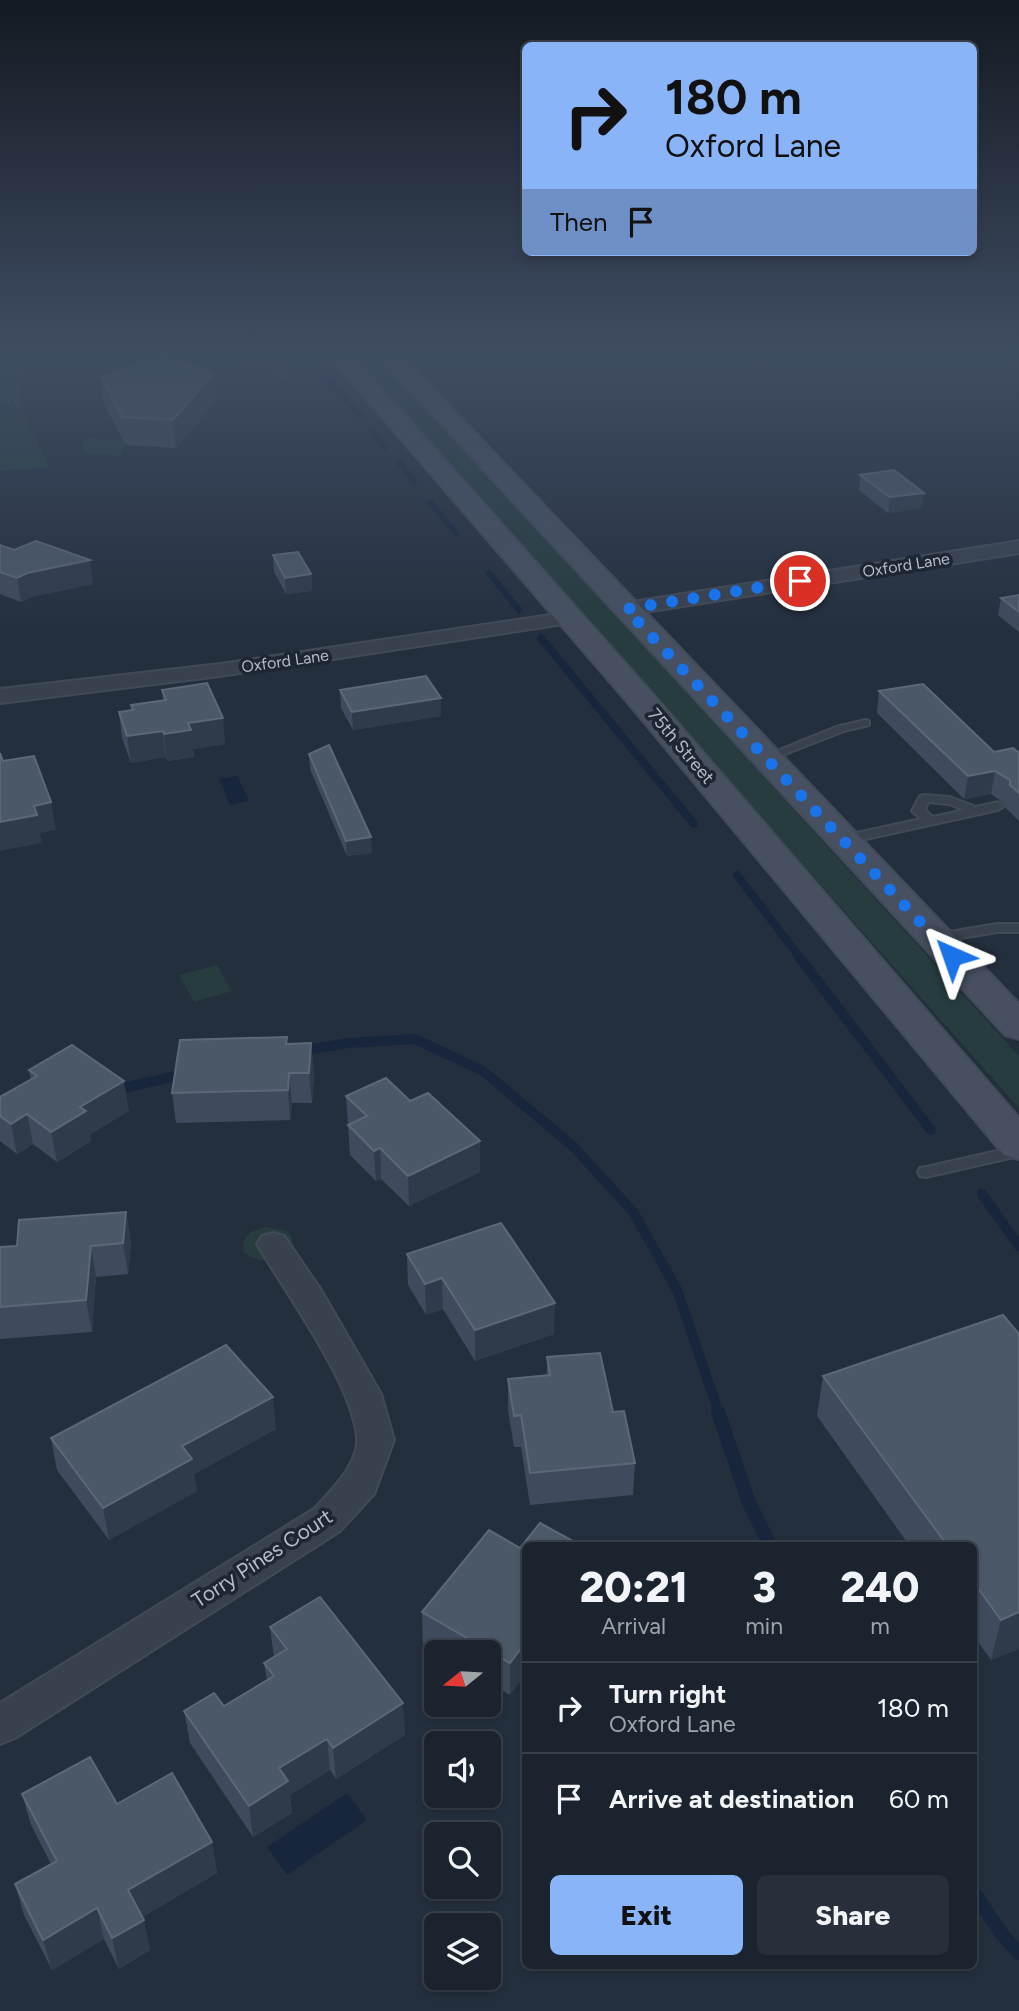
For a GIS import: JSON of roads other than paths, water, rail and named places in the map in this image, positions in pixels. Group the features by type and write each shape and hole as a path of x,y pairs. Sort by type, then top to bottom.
{"main road":[{"name":"75th Street","path":"419,446 570,618 1019,1144"},
{"path":"474,446 1019,1027"}],"street":[{"name":"Oxford Lane","path":"626,609 1019,547"},
{"name":"Oxford Lane","path":"0,696 220,670 570,618"},
{"name":"Torry Pines Court","path":"0,1725 327,1520 361,1484 376,1440 363,1394 309,1299 273,1244"}],"lane":[{"path":"765,758 839,729 864,723"},
{"path":"930,820 918,811 925,799 940,798 963,803 974,811"},
{"path":"843,840 998,806"},
{"path":"935,938 997,928 1019,929"},
{"path":"926,1172 1019,1151"}],"water":[{"path":"237,776 249,801 230,805 219,779"},
{"path":"347,1793 367,1820 287,1875 267,1847"}],"waterway":[{"path":"400,463 414,482"},
{"path":"430,502 457,534"},
{"path":"489,573 519,610"},
{"path":"541,638 694,824"},
{"path":"737,875 801,959"},
{"path":"800,958 931,1130"},
{"path":"299,1051 348,1043 415,1039 483,1071 574,1147 634,1213 677,1290 719,1413"},
{"path":"114,1090 185,1074"},
{"path":"982,1194 1019,1246"},
{"path":"718,1412 749,1503 768,1542"},
{"path":"977,1897 1001,1933 1019,1953"}]}
